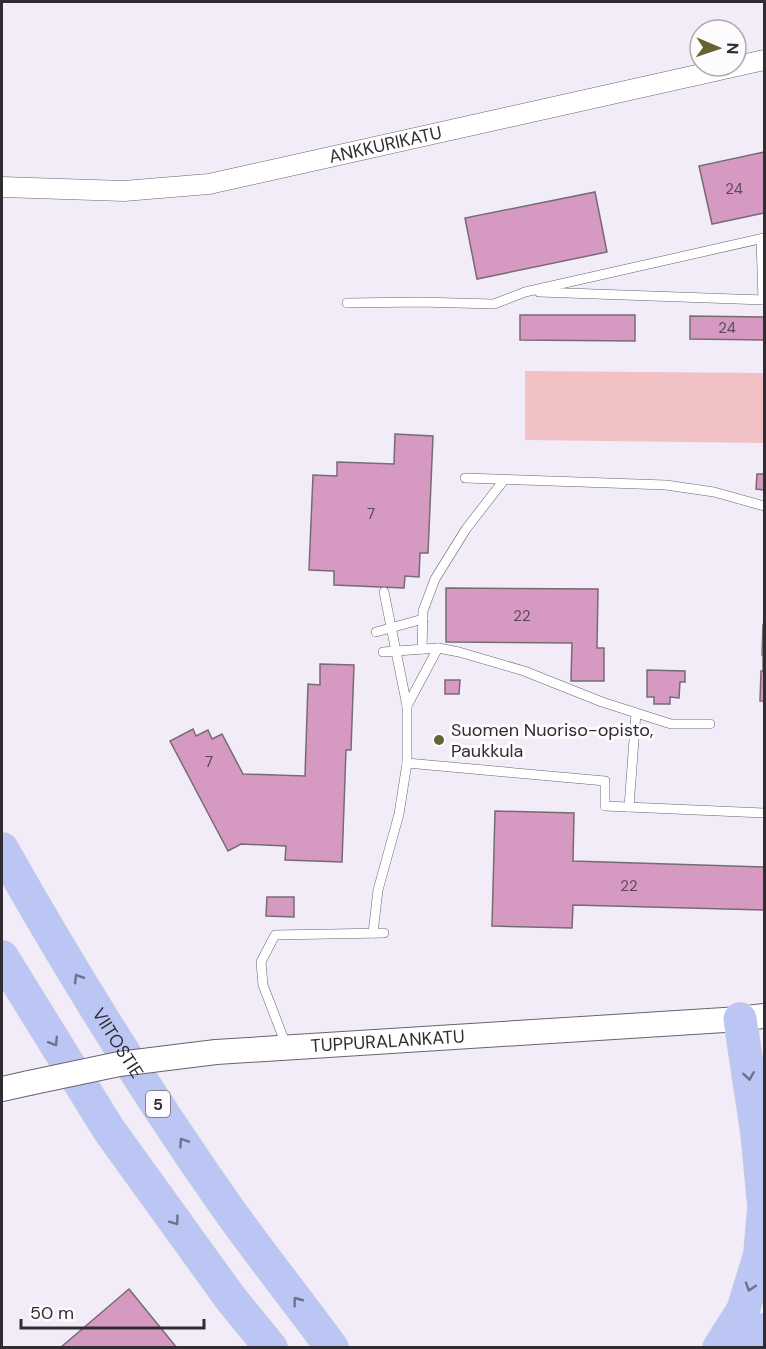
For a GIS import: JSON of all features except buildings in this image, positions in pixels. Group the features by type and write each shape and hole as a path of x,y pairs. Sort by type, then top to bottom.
{"highway":[{"name":"VIITOSTIE","path":"2,849 115,1040 226,1206 333,1342"},
{"path":"2,957 109,1130 231,1299 271,1347"},
{"path":"719,1347 743,1310 760,1255 765,1207 757,1132 752,1017"},
{"path":"755,1347 765,1330"}],"street":[{"name":"ANKKURIKATU","path":"2,187 124,191 209,183 765,60"},
{"name":"TUPPURALANKATU","path":"12,1088 119,1065 216,1052 752,1017"}],"lane":[{"path":"347,303 494,304 525,292 763,238 764,300 525,292"},
{"path":"465,478 666,485 714,492 765,506"},
{"path":"422,649 423,611 435,579 466,529 504,480"},
{"path":"373,933 378,890 399,814 407,763 408,706 384,592"},
{"path":"376,632 423,619"},
{"path":"408,706 438,648"},
{"path":"382,652 438,648 459,652 524,671 602,702 671,724 710,724"},
{"path":"628,807 636,713"},
{"path":"407,763 605,781 604,806 765,813"},
{"path":"286,1047 264,985 261,962 275,935 384,933"}],"shaded area":[{"path":"525,371 764,373 764,443 525,440"}],"place":[{"name":"Suomen Nuoriso-opisto, Paukkula","path":"439,740"}]}
